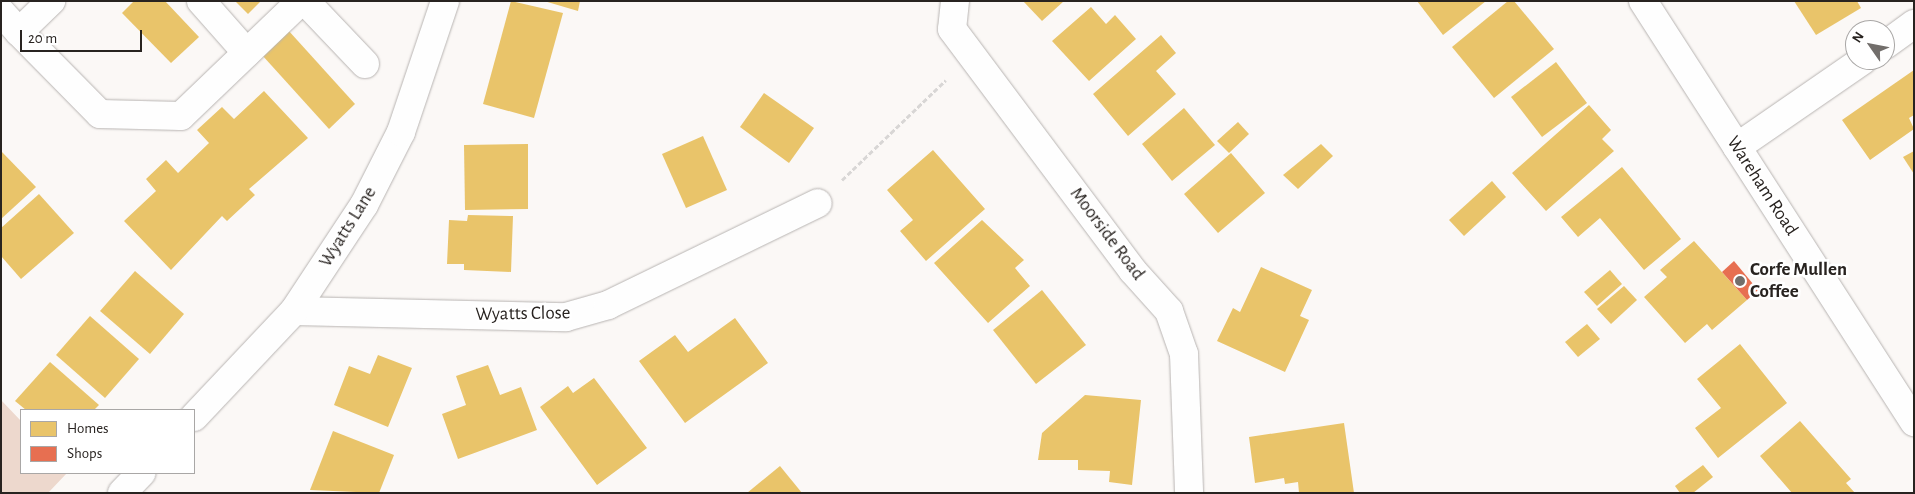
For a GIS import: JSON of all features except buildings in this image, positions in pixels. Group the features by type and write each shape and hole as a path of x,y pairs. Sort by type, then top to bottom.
{"street":[{"path":"20,32 51,1"},
{"path":"200,1 247,53"},
{"path":"1,12 100,114 180,116 303,1 365,64"},
{"name":"Wyatts Lane","path":"195,416 294,311 364,205 401,132 445,1"},
{"name":"Moorside Road","path":"955,1 952,29 974,54 1133,271 1169,311 1184,354 1189,493"},
{"name":"Wareham Road","path":"1643,1 1914,422"},
{"path":"1895,37 1914,24"},
{"path":"1737,147 1849,70"},
{"name":"Wyatts Close","path":"294,311 566,317 608,305 818,203"},
{"path":"122,493 140,474"}],"path":[{"path":"818,203 974,54"}],"shaded area":[{"path":"1,400 20,420 20,474 66,474 48,493 1,493"}],"place":[{"name":"Corfe Mullen Coffee","path":"1740,281"}]}
